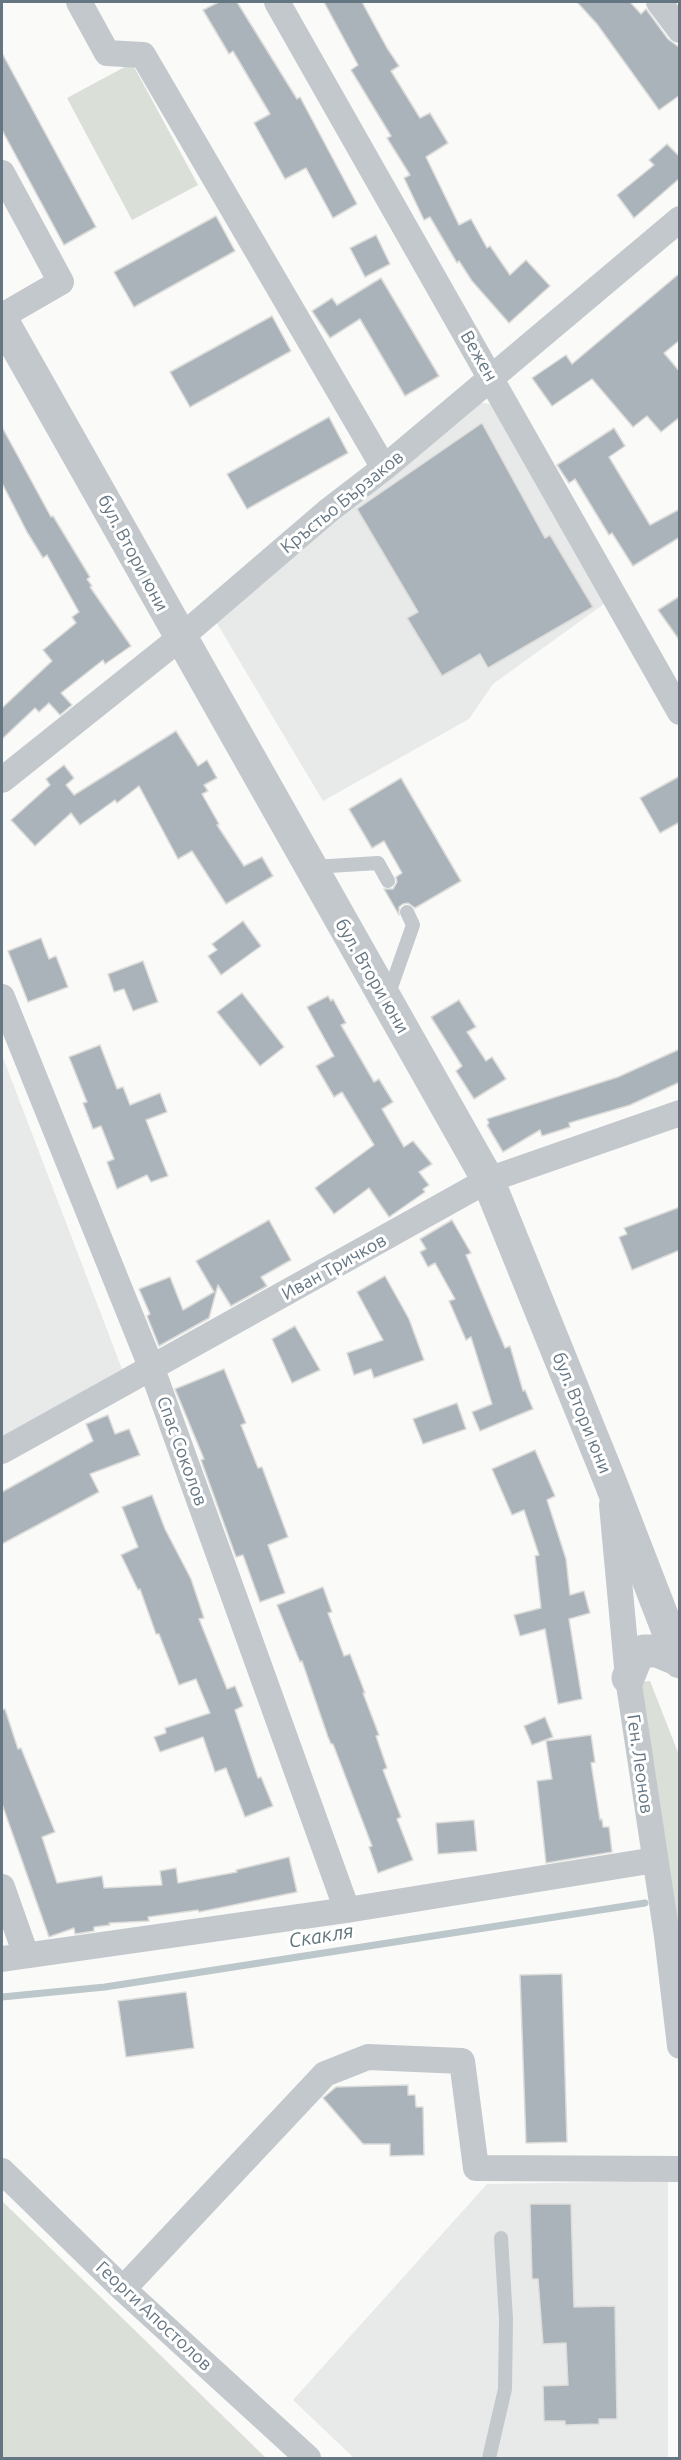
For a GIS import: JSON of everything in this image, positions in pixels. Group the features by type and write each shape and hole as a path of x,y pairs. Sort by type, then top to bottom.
{"street":[{"path":"79,2 107,53 143,55 384,468"},
{"name":"Вежен","path":"277,2 680,712"},
{"path":"659,2 680,30"},
{"path":"2,173 61,282 2,318"},
{"name":"Кръстьо Бързаков","path":"2,780 180,638 328,511 384,468 680,219"},
{"name":"бул. Втори юни","path":"2,318 180,638 488,1180 610,1481 679,1661"},
{"name":"Спас Соколов","path":"2,997 152,1369 347,1910"},
{"name":"Иван Тричков","path":"2,1451 488,1180 680,1113"},
{"name":"Ген. Леонов","path":"610,1481 628,1678 655,1860 673,1940 680,2046"},
{"path":"628,1678 636,1658 644,1651 657,1651 679,1661"},
{"path":"2,1887 14,1957 347,1910 655,1860"},
{"path":"123,2289 325,2074 368,2057 462,2061 476,2168 680,2169"},
{"name":"Георги Апостолов","path":"2,2171 123,2289 308,2458"}],"lane":[{"path":"311,867 378,863 388,881"},
{"path":"386,1001 413,925 407,912"},
{"path":"489,2458 506,2389 506,2319 501,2238"}],"shaded area":[{"path":"132,63 198,185 132,220 67,98"},
{"path":"477,402 491,404 604,604 493,684 469,719 323,801 215,620"},
{"path":"2,1055 122,1369 2,1437"},
{"path":"650,1681 679,1755 679,1921 668,1907 640,1682"},
{"path":"668,2181 668,2458 354,2458 293,2400 487,2184"},
{"path":"2,2201 266,2458 2,2458"}],"building":[{"path":"219,2 237,2 297,99 300,97 357,204 333,218 306,168 285,179 254,123 270,114 233,51 229,54 203,10"},
{"path":"324,2 362,2 399,66 391,71 420,118 430,113 448,143 426,157 459,225 471,219 487,248 490,246 510,275 526,260 550,286 509,323 472,281 459,261 457,263 430,217 424,220 404,178 410,175 387,138 391,136 351,70 358,65"},
{"path":"577,2 630,2 641,14 646,9 668,39 680,48 680,95 659,110 597,24"},
{"path":"2,53 96,227 64,245 2,130"},
{"path":"667,144 680,157 680,178 634,218 617,195 654,165 649,160"},
{"path":"216,216 235,251 134,307 114,272"},
{"path":"376,235 390,264 365,277 350,248"},
{"path":"680,273 680,340 664,353 680,372 680,417 661,432 647,416 633,427 592,379 552,406 532,378 566,355 572,364"},
{"path":"381,278 439,376 405,396 360,319 330,338 312,311 332,298 337,305"},
{"path":"272,316 291,351 190,407 170,372"},
{"path":"329,417 348,453 247,509 227,474"},
{"path":"482,423 545,538 550,535 593,607 488,668 480,654 442,676 407,618 418,612 357,509"},
{"path":"2,427 51,517 53,516 90,577 87,579 92,586 90,587 131,646 105,664 103,660 61,693 72,705 60,715 49,703 39,712 35,708 2,739 2,708 52,661 43,650 76,623 72,617 79,612 47,555 43,558 27,532 2,483"},
{"path":"614,428 625,446 609,457 650,525 680,509 680,537 633,566 612,533 609,535 575,479 569,483 557,465"},
{"path":"680,596 680,641 658,610"},
{"path":"176,731 198,766 207,760 217,778 204,785 208,791 202,794 219,824 217,825 244,866 262,857 273,876 226,904 192,851 178,859 139,786 117,803 115,800 80,825 71,813 35,846 11,820 50,785 46,779 64,765 74,778 66,785 74,795"},
{"path":"680,776 680,822 660,833 640,798"},
{"path":"401,778 461,881 415,908 408,903 403,904 399,907 399,915 384,889 393,889 397,882 396,877 402,873 384,841 372,848 349,809"},
{"path":"243,921 261,946 221,975 208,956 217,950 212,944"},
{"path":"41,938 49,959 56,956 68,987 28,1002 8,951"},
{"path":"143,961 158,1002 133,1011 124,989 114,992 108,974"},
{"path":"242,993 284,1047 260,1066 217,1012"},
{"path":"328,996 331,1001 333,999 346,1023 341,1025 374,1082 379,1079 393,1102 382,1109 404,1147 413,1141 432,1164 419,1172 429,1185 423,1189 425,1192 389,1217 369,1188 334,1214 315,1188 374,1145 342,1092 334,1097 316,1066 334,1056 307,1007"},
{"path":"459,1000 476,1027 467,1032 486,1061 492,1057 506,1079 474,1099 456,1071 462,1066 431,1017"},
{"path":"100,1045 117,1089 123,1087 130,1105 160,1093 167,1112 146,1120 168,1176 151,1182 147,1175 117,1189 107,1162 114,1159 101,1126 93,1129 83,1103 87,1102 69,1057"},
{"path":"680,1049 680,1082 630,1105 569,1123 570,1127 542,1136 540,1130 503,1152 487,1125 489,1123 487,1119 618,1077"},
{"path":"680,1207 680,1250 632,1270 619,1237 627,1234 624,1228"},
{"path":"269,1220 291,1260 261,1277 267,1286 231,1306 218,1285 209,1318 159,1346 147,1316 150,1314 139,1289 170,1277 183,1310 214,1292 196,1261"},
{"path":"452,1220 471,1253 466,1255 505,1348 510,1346 523,1391 525,1390 533,1409 480,1431 472,1412 492,1404 471,1337 466,1340 449,1301 455,1299 435,1263 428,1267 420,1252 426,1249 420,1239"},
{"path":"385,1276 409,1319 424,1360 374,1378 371,1369 354,1375 347,1353 383,1340 357,1292"},
{"path":"295,1326 320,1370 292,1383 272,1339"},
{"path":"224,1369 246,1423 241,1425 258,1468 262,1467 288,1537 268,1545 285,1593 260,1602 243,1555 236,1557 201,1460 204,1459 175,1389"},
{"path":"457,1403 466,1429 423,1444 413,1419"},
{"path":"108,1415 115,1434 129,1429 140,1455 90,1474 99,1492 2,1544 2,1492 93,1441 86,1424"},
{"path":"535,1450 555,1496 547,1500 566,1559 570,1595 584,1591 590,1613 569,1619 582,1699 558,1704 545,1629 520,1636 514,1615 541,1608 535,1556 539,1555 524,1510 512,1515 492,1469"},
{"path":"152,1495 165,1529 191,1579 204,1618 199,1619 227,1689 235,1686 243,1706 235,1710 258,1778 261,1777 273,1806 245,1817 226,1768 215,1772 203,1737 160,1752 154,1737 166,1733 165,1728 210,1713 196,1679 179,1685 159,1634 156,1634 140,1589 138,1590 121,1555 138,1547 122,1507"},
{"path":"323,1587 332,1612 328,1613 344,1656 350,1654 379,1735 376,1736 387,1768 383,1770 401,1817 397,1819 413,1860 378,1873 369,1847 372,1846 333,1744 328,1737 302,1661 300,1662 277,1605"},
{"path":"5,1709 18,1749 21,1748 55,1832 42,1837 57,1883 102,1876 104,1888 162,1885 160,1871 176,1868 178,1883 237,1872 236,1870 289,1857 297,1892 199,1912 198,1910 148,1917 149,1921 109,1923 110,1925 94,1927 94,1931 75,1934 74,1928 49,1937 2,1804 2,1710"},
{"path":"545,1717 553,1737 532,1745 524,1726"},
{"path":"591,1735 595,1762 591,1763 600,1820 602,1819 603,1827 609,1827 612,1852 546,1863 537,1781 552,1779 546,1741"},
{"path":"474,1820 477,1851 438,1854 436,1823"},
{"path":"562,1974 567,2142 526,2143 520,1975"},
{"path":"186,1992 194,2048 126,2057 118,2001"},
{"path":"408,2085 408,2095 415,2095 416,2107 423,2107 424,2155 390,2156 390,2144 363,2144 323,2098 336,2087"},
{"path":"530,2204 571,2204 574,2307 615,2306 617,2419 599,2419 599,2424 565,2425 565,2421 544,2421 543,2386 568,2385 566,2343 543,2344 538,2279 532,2279"}],"waterway":[{"name":"Скакля","path":"2,1997 105,1987 645,1903"}]}
